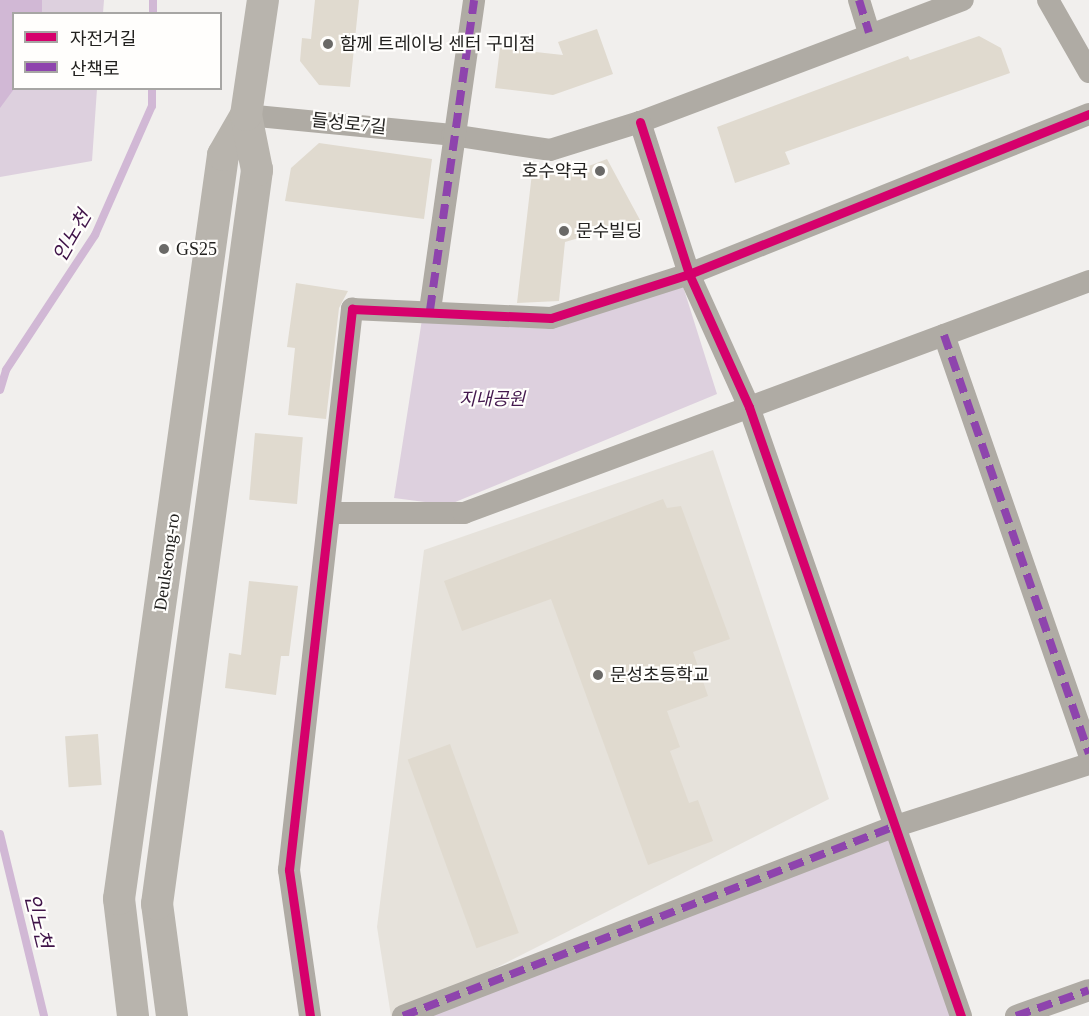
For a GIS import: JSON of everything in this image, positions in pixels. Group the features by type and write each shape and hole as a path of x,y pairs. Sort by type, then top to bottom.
{"street":[{"name":"Deulseong-ro","path":"172,1016 157,904 257,170 246,115 263,0"},
{"path":"430,310 452,135 474,0"},
{"path":"858,0 869,33"},
{"name":"들성로7길","path":"246,115 452,135 550,150 640,122 869,33 963,0"},
{"path":"1048,0 1089,72"},
{"path":"310,1016 289,870 331,513 352,309 430,310 551,318 688,274 1089,114"},
{"name":"Deulseong-ro","path":"133,1016 119,898 223,155 246,115"},
{"path":"640,122 688,274 749,407 893,827 961,1016"},
{"path":"331,513 464,513 1089,281"},
{"path":"944,335 1089,754"},
{"path":"403,1016 893,827 1089,764"},
{"path":"1016,1016 1089,990"}],"shaded area":[{"path":"0,0 42,0 42,12 12,12 13,90 0,108"},
{"name":"문성초등학교","path":"713,450 829,799 401,1016 391,1016 377,927 424,550"}],"green space":[{"path":"0,0 104,0 103,12 12,12 12,90 97,90 92,161 0,177"},
{"name":"지내공원","path":"681,280 717,394 448,505 394,498 423,313 552,321"},
{"path":"893,827 951,1016 428,1016"}],"building":[{"path":"315,0 359,0 350,87 319,85 300,61 302,38 311,39"},
{"path":"597,29 613,74 553,95 495,88 500,48 563,55 558,42"},
{"path":"979,36 1001,48 1010,73 785,152 790,164 735,183 717,127 908,56 910,60"},
{"path":"319,143 432,159 424,219 285,201 291,168"},
{"name":"문수빌딩","path":"607,159 640,220 565,242 559,301 517,303 532,173 568,174"},
{"path":"296,283 348,291 339,308 326,419 288,415 295,348 287,347"},
{"path":"255,433 303,437 297,504 249,500"},
{"path":"663,499 667,508 681,506 730,639 693,652 708,696 667,711 680,747 670,751 689,803 698,800 713,841 648,865 551,599 462,631 444,581"},
{"path":"249,581 298,586 289,656 281,656 276,695 225,688 229,653 241,655"},
{"path":"98,734 102,785 69,787 65,736"},
{"path":"450,744 519,933 476,948 408,759"}],"waterway":[{"name":"인노천","path":"153,0 153,12"},
{"name":"인노천","path":"0,390 6,370 95,235 152,106 152,90"},
{"name":"인노천","path":"0,834 44,1016"}],"marked path":[{"path":"430,310 474,0"},
{"path":"859,0 869,33"},
{"path":"944,335 1089,754"},
{"path":"403,1016 893,827"},
{"path":"1016,1016 1089,990"}],"cycle path":[{"path":"310,1016 289,870 352,309 551,318 689,274 1089,114"},
{"path":"640,122 689,274 749,407 961,1016"}],"place":[{"name":"함께 트레이닝 센터 구미점","path":"328,44"},
{"name":"호수약국","path":"600,171"},
{"name":"문수빌딩","path":"564,231"},
{"name":"GS25","path":"164,249"},
{"name":"문성초등학교","path":"598,675"}]}
